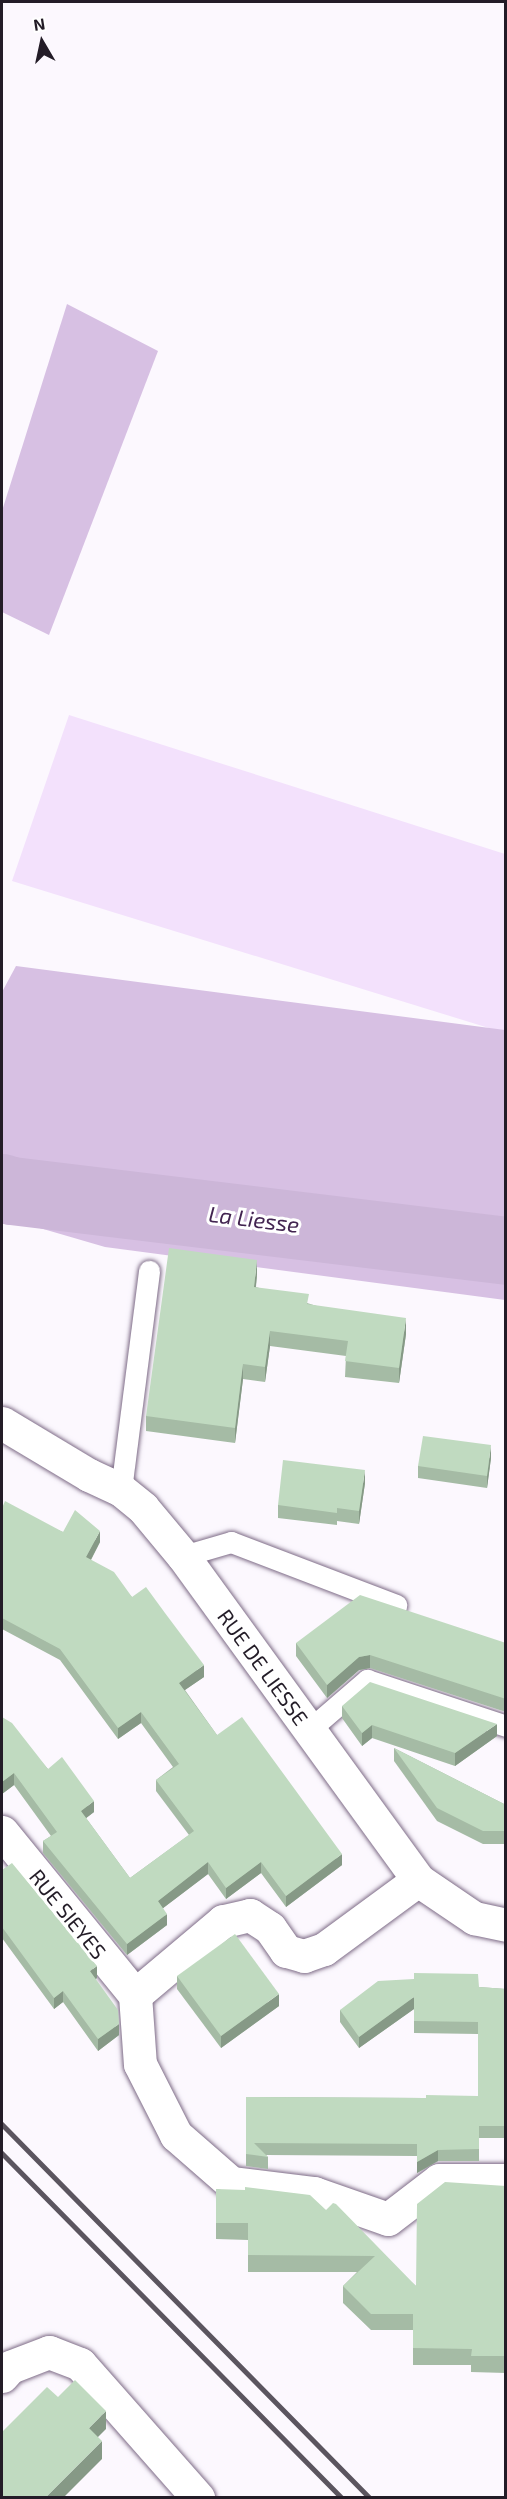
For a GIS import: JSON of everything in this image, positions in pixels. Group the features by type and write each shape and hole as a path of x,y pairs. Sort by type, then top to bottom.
{"street":[{"name":"RUE DE LIESSE","path":"2,1423 88,1475 121,1490 143,1508 183,1556 418,1880 474,1918 506,1925"},
{"name":"RUE SIEYES","path":"2,1832 135,1995"},
{"path":"418,1880 324,1949 304,1956 286,1950 270,1929 250,1915 223,1921 135,1995 140,2064 176,2135 231,2183 314,2193 388,2219 439,2180 506,2180"},
{"path":"4,2367 49,2352 80,2364 198,2498"}],"lane":[{"path":"121,1490 149,1270"},
{"path":"183,1556 231,1542 396,1605"},
{"path":"309,1730 367,1680 506,1726"}],"shaded area":[{"path":"67,304 158,351 49,635 2,612 2,511"},
{"path":"69,715 505,854 505,1033 12,881"},
{"path":"16,966 505,1030 505,1300 105,1247 2,1217 2,992"}],"building":[{"path":"169,1248 257,1260 254,1287 309,1294 307,1304 406,1318 399,1368 345,1361 348,1341 270,1331 265,1367 243,1364 235,1428 146,1416"},
{"path":"423,1436 491,1445 487,1476 418,1466"},
{"path":"283,1460 365,1470 359,1511 337,1508 337,1513 278,1505"},
{"path":"5,1501 63,1532 75,1510 100,1531 86,1557 114,1572 132,1597 146,1587 204,1665 179,1683 217,1735 242,1717 342,1854 286,1896 261,1862 226,1888 208,1862 158,1901 167,1914 127,1944 43,1841 57,1832 14,1773 2,1782 2,1717 12,1723 48,1769 62,1757 94,1801 81,1811 130,1878 194,1831 156,1780 179,1764 141,1712 118,1728 60,1649 2,1618 2,1508"},
{"path":"360,1595 506,1643 506,1699 370,1655 359,1657 327,1685 296,1643"},
{"path":"370,1682 497,1724 455,1753 372,1725 362,1733 342,1706"},
{"path":"394,1748 506,1805 506,1831 483,1831 437,1808"},
{"path":"12,1863 97,1966 90,1971 118,2010 119,2024 98,2039 63,1991 54,1998 2,1927 2,1870"},
{"path":"235,1934 279,1994 221,2036 177,1976"},
{"path":"414,1973 478,1974 479,1987 506,1989 506,2126 479,2126 479,2149 438,2150 417,2162 417,2144 254,2143 268,2157 246,2154 246,2097 478,2096 478,2022 414,2021 414,1997 359,2037 340,2010 378,1981 414,1979"},
{"path":"445,2182 506,2186 506,2356 471,2356 472,2349 413,2348 413,2314 371,2314 343,2286 375,2256 248,2255 248,2223 216,2223 216,2189 245,2190 245,2187 310,2195 326,2210 333,2203 336,2204 416,2286 417,2204"},
{"path":"75,2380 106,2411 89,2428 102,2441 45,2498 2,2498 2,2432 47,2387 58,2397"}],"waterway":[{"name":"La Liesse","path":"2,1188 506,1251"}],"railway":[{"path":"2,2124 370,2498"},
{"path":"2,2153 342,2498"}]}
